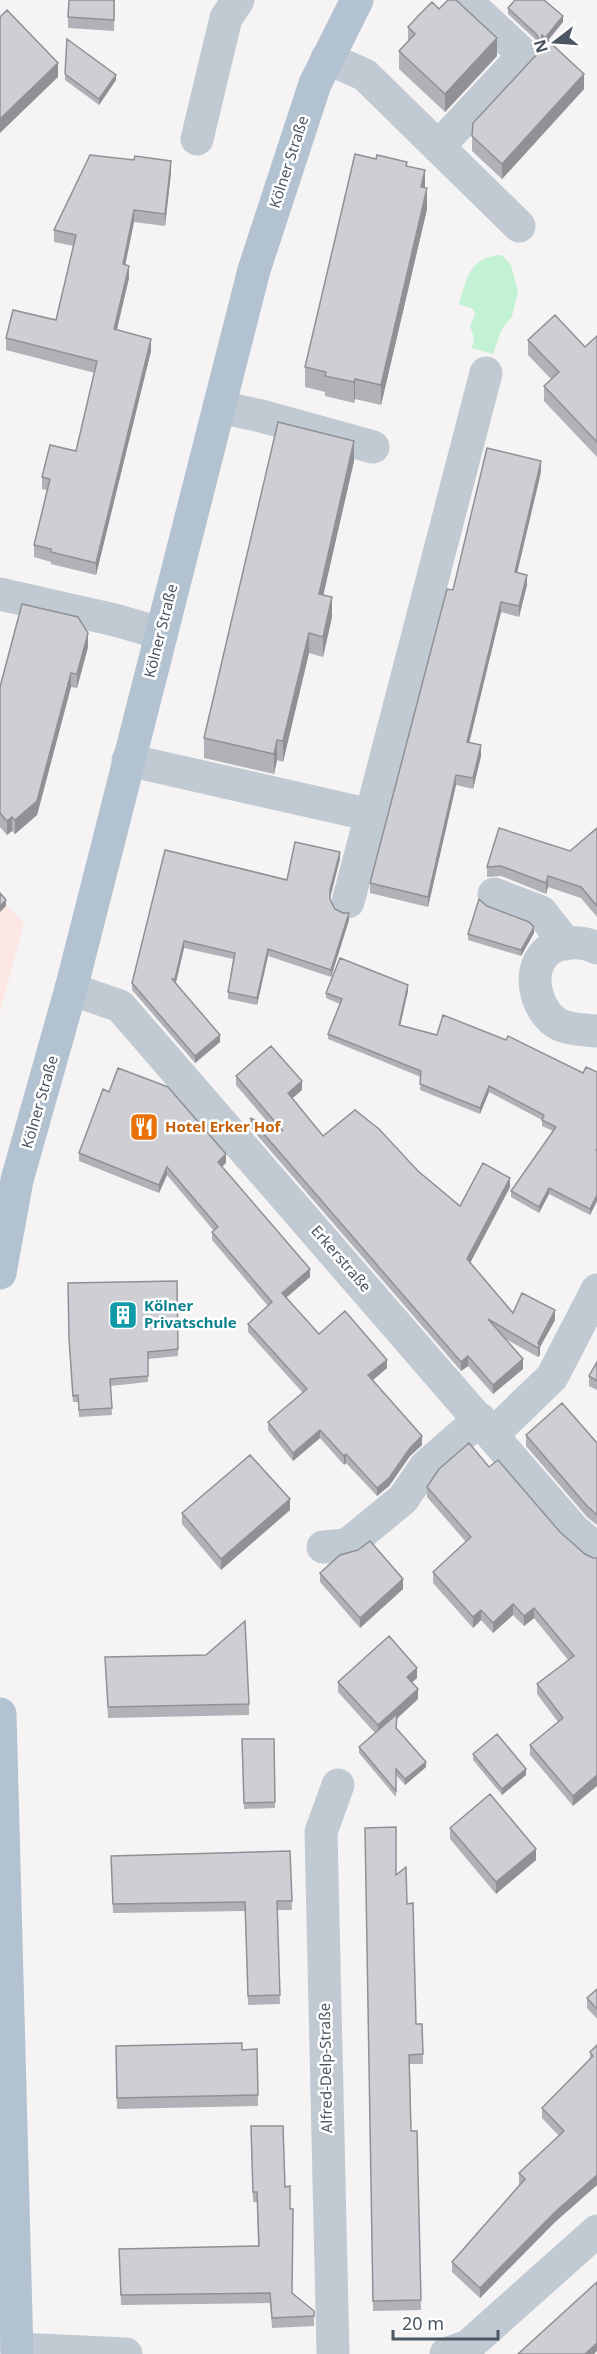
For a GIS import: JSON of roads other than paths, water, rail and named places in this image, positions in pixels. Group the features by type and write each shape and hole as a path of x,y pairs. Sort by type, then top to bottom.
{"main road":[{"name":"Kölner Straße","path":"0,1274 17,1180 71,989 254,270 315,84 357,0"},
{"path":"0,1714 1,1835 17,2352"}],"street":[{"path":"197,139 226,18 238,0"},
{"path":"438,147 524,55 465,0"},
{"path":"327,58 365,75 519,226"},
{"path":"348,902 486,374"},
{"path":"219,407 261,416 373,447"},
{"path":"0,594 115,620 160,633"},
{"path":"128,760 371,815"},
{"path":"494,894 541,912 581,946"},
{"path":"581,946 556,946 542,956 536,974 536,994 545,1014 561,1026 597,1031"},
{"name":"Erkerstraße","path":"71,989 120,1006 574,1530 597,1550"},
{"path":"323,1547 347,1545 403,1498 425,1467 486,1426 552,1377 597,1290"},
{"name":"Alfred-Delp-Straße","path":"333,2354 321,1832 338,1785"},
{"path":"446,2354 468,2346 597,2230"},
{"path":"17,2352 126,2354"}],"place":[{"name":"Hotel Erker Hof","path":"144,1127"},
{"name":"Kölner Privatschule","path":"123,1315"}]}
